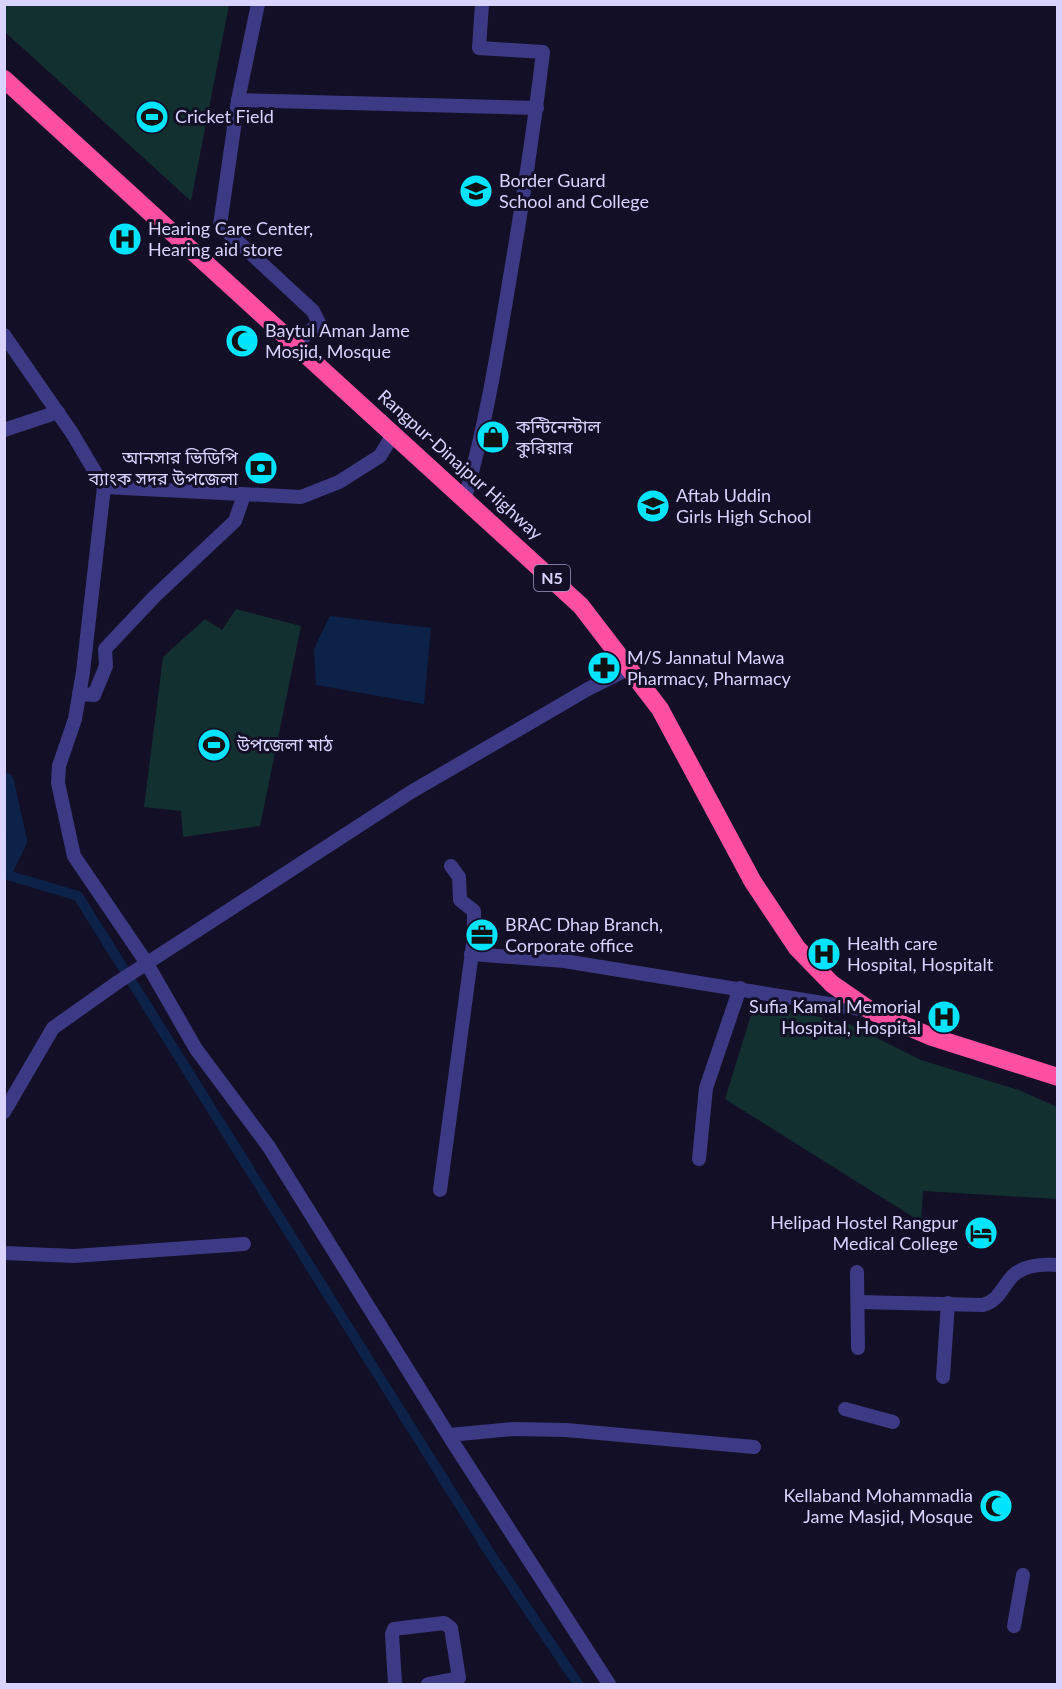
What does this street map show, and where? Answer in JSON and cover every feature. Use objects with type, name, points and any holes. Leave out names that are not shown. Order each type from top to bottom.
[{"type":"highway","name":"Rangpur-Dinajpur Highway","points":[[4,79],[581,606],[660,710],[753,882],[797,948],[832,984],[871,1011],[975,1053],[1058,1077]]},
{"type":"street","points":[[258,4],[238,100],[220,225],[313,311],[319,323],[296,344]]},
{"type":"street","points":[[465,498],[476,460],[497,352],[537,108],[543,52],[479,48],[482,4]]},
{"type":"street","points":[[238,100],[537,108]]},
{"type":"street","points":[[4,335],[58,412],[104,487],[75,719],[59,766],[58,783],[74,856],[196,1049],[269,1147],[449,1436],[609,1684]]},
{"type":"street","points":[[4,429],[58,412]]},
{"type":"street","points":[[104,487],[301,497],[339,482],[380,456],[394,433]]},
{"type":"street","points":[[79,694],[94,695],[106,666],[105,648],[154,596],[235,521],[244,495]]},
{"type":"street","points":[[4,1112],[54,1028],[99,995],[143,964],[411,792],[588,689],[630,668]]},
{"type":"street","points":[[440,1190],[471,954],[474,911],[460,900],[459,877],[451,866]]},
{"type":"street","points":[[471,954],[564,961],[741,988],[871,1011]]},
{"type":"street","points":[[699,1159],[706,1088],[741,988]]},
{"type":"street","points":[[4,1253],[74,1256],[244,1244]]},
{"type":"street","points":[[859,1302],[990,1303],[1021,1270],[1058,1264]]},
{"type":"street","points":[[857,1272],[858,1348]]},
{"type":"street","points":[[943,1377],[948,1303]]},
{"type":"street","points":[[844,1409],[893,1422]]},
{"type":"street","points":[[449,1436],[513,1429],[566,1430],[754,1447]]},
{"type":"street","points":[[1014,1626],[1023,1575]]},
{"type":"street","points":[[395,1684],[392,1634],[394,1629],[444,1623],[451,1628],[459,1678],[428,1684]]},
{"type":"green space","name":"Cricket Field","points":[[4,5],[229,5],[191,201],[5,32]]},
{"type":"green space","name":"উপজেলা মাঠ","points":[[236,609],[301,626],[260,826],[183,837],[181,811],[144,807],[163,657],[205,619],[222,630]]},
{"type":"green space","points":[[755,1002],[849,1024],[921,1060],[1019,1090],[1057,1107],[1057,1199],[923,1191],[921,1222],[725,1099]]},
{"type":"water","points":[[330,616],[431,628],[424,704],[316,685],[314,649]]},
{"type":"waterway","points":[[4,782],[17,841],[4,867]]},
{"type":"waterway","points":[[4,874],[78,896],[491,1555],[578,1684]]},
{"type":"place","name":"Cricket Field","points":[[152,117]]},
{"type":"place","name":"Border Guard School and College","points":[[476,191]]},
{"type":"place","name":"Hearing Care Center, Hearing aid store","points":[[125,239]]},
{"type":"place","name":"Baytul Aman Jame Mosjid, Mosque","points":[[242,341]]},
{"type":"place","name":"কন্টিনেন্টাল কুরিয়ার","points":[[493,437]]},
{"type":"place","name":"আনসার ভিডিপি ব্যাংক সদর উপজেলা","points":[[261,468]]},
{"type":"place","name":"Aftab Uddin Girls High School","points":[[653,506]]},
{"type":"place","name":"M/S Jannatul Mawa Pharmacy, Pharmacy","points":[[604,668]]},
{"type":"place","name":"উপজেলা মাঠ","points":[[214,745]]},
{"type":"place","name":"BRAC Dhap Branch, Corporate office","points":[[482,935]]},
{"type":"place","name":"Health care Hospital, Hospitalt","points":[[824,954]]},
{"type":"place","name":"Sufia Kamal Memorial Hospital, Hospital","points":[[944,1017]]},
{"type":"place","name":"Helipad Hostel Rangpur Medical College","points":[[981,1233]]},
{"type":"place","name":"Kellaband Mohammadia Jame Masjid, Mosque","points":[[996,1506]]}]
